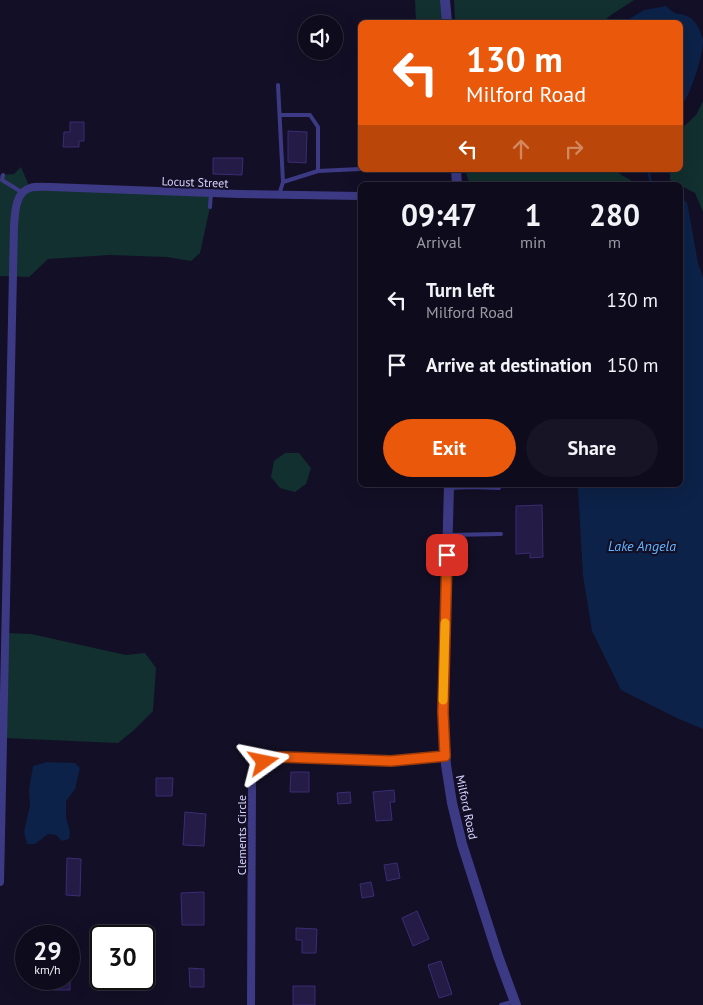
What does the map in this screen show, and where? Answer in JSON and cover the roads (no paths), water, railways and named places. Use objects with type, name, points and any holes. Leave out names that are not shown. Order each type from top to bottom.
[{"type":"street","points":[[445,0],[447,20]]},
{"type":"street","points":[[0,882],[14,226],[16,206],[26,190]]},
{"type":"street","name":"Locust Street","points":[[26,190],[358,196]]},
{"type":"street","name":"Milford Road","points":[[449,487],[443,712],[445,756],[452,803],[462,844],[515,1003]]},
{"type":"street","name":"Clements Circle","points":[[251,1005],[252,781],[259,766],[272,758],[282,757],[391,761],[445,756]]},
{"type":"lane","points":[[278,85],[283,182],[279,195]]},
{"type":"lane","points":[[280,115],[310,115],[318,127],[318,170]]},
{"type":"lane","points":[[283,182],[318,170],[358,169]]},
{"type":"lane","points":[[2,179],[26,190]]},
{"type":"lane","points":[[210,193],[210,207]]},
{"type":"lane","points":[[486,487],[500,488]]},
{"type":"lane","points":[[448,535],[501,534]]},
{"type":"lane","points":[[501,1005],[515,1003]]},
{"type":"water","points":[[666,6],[674,12],[691,18],[700,30],[703,41],[701,56],[683,104],[683,20],[627,20],[644,10]]},
{"type":"water","name":"Lake Angela","points":[[683,200],[687,202],[698,263],[703,277],[703,729],[621,690],[592,631],[583,576],[578,488],[683,487]]},
{"type":"water","points":[[47,762],[75,763],[80,768],[75,789],[66,801],[69,839],[62,841],[56,835],[48,834],[35,844],[27,844],[24,832],[30,805],[29,789],[33,766]]},
{"type":"waterway","points":[[649,173],[650,182]]}]
